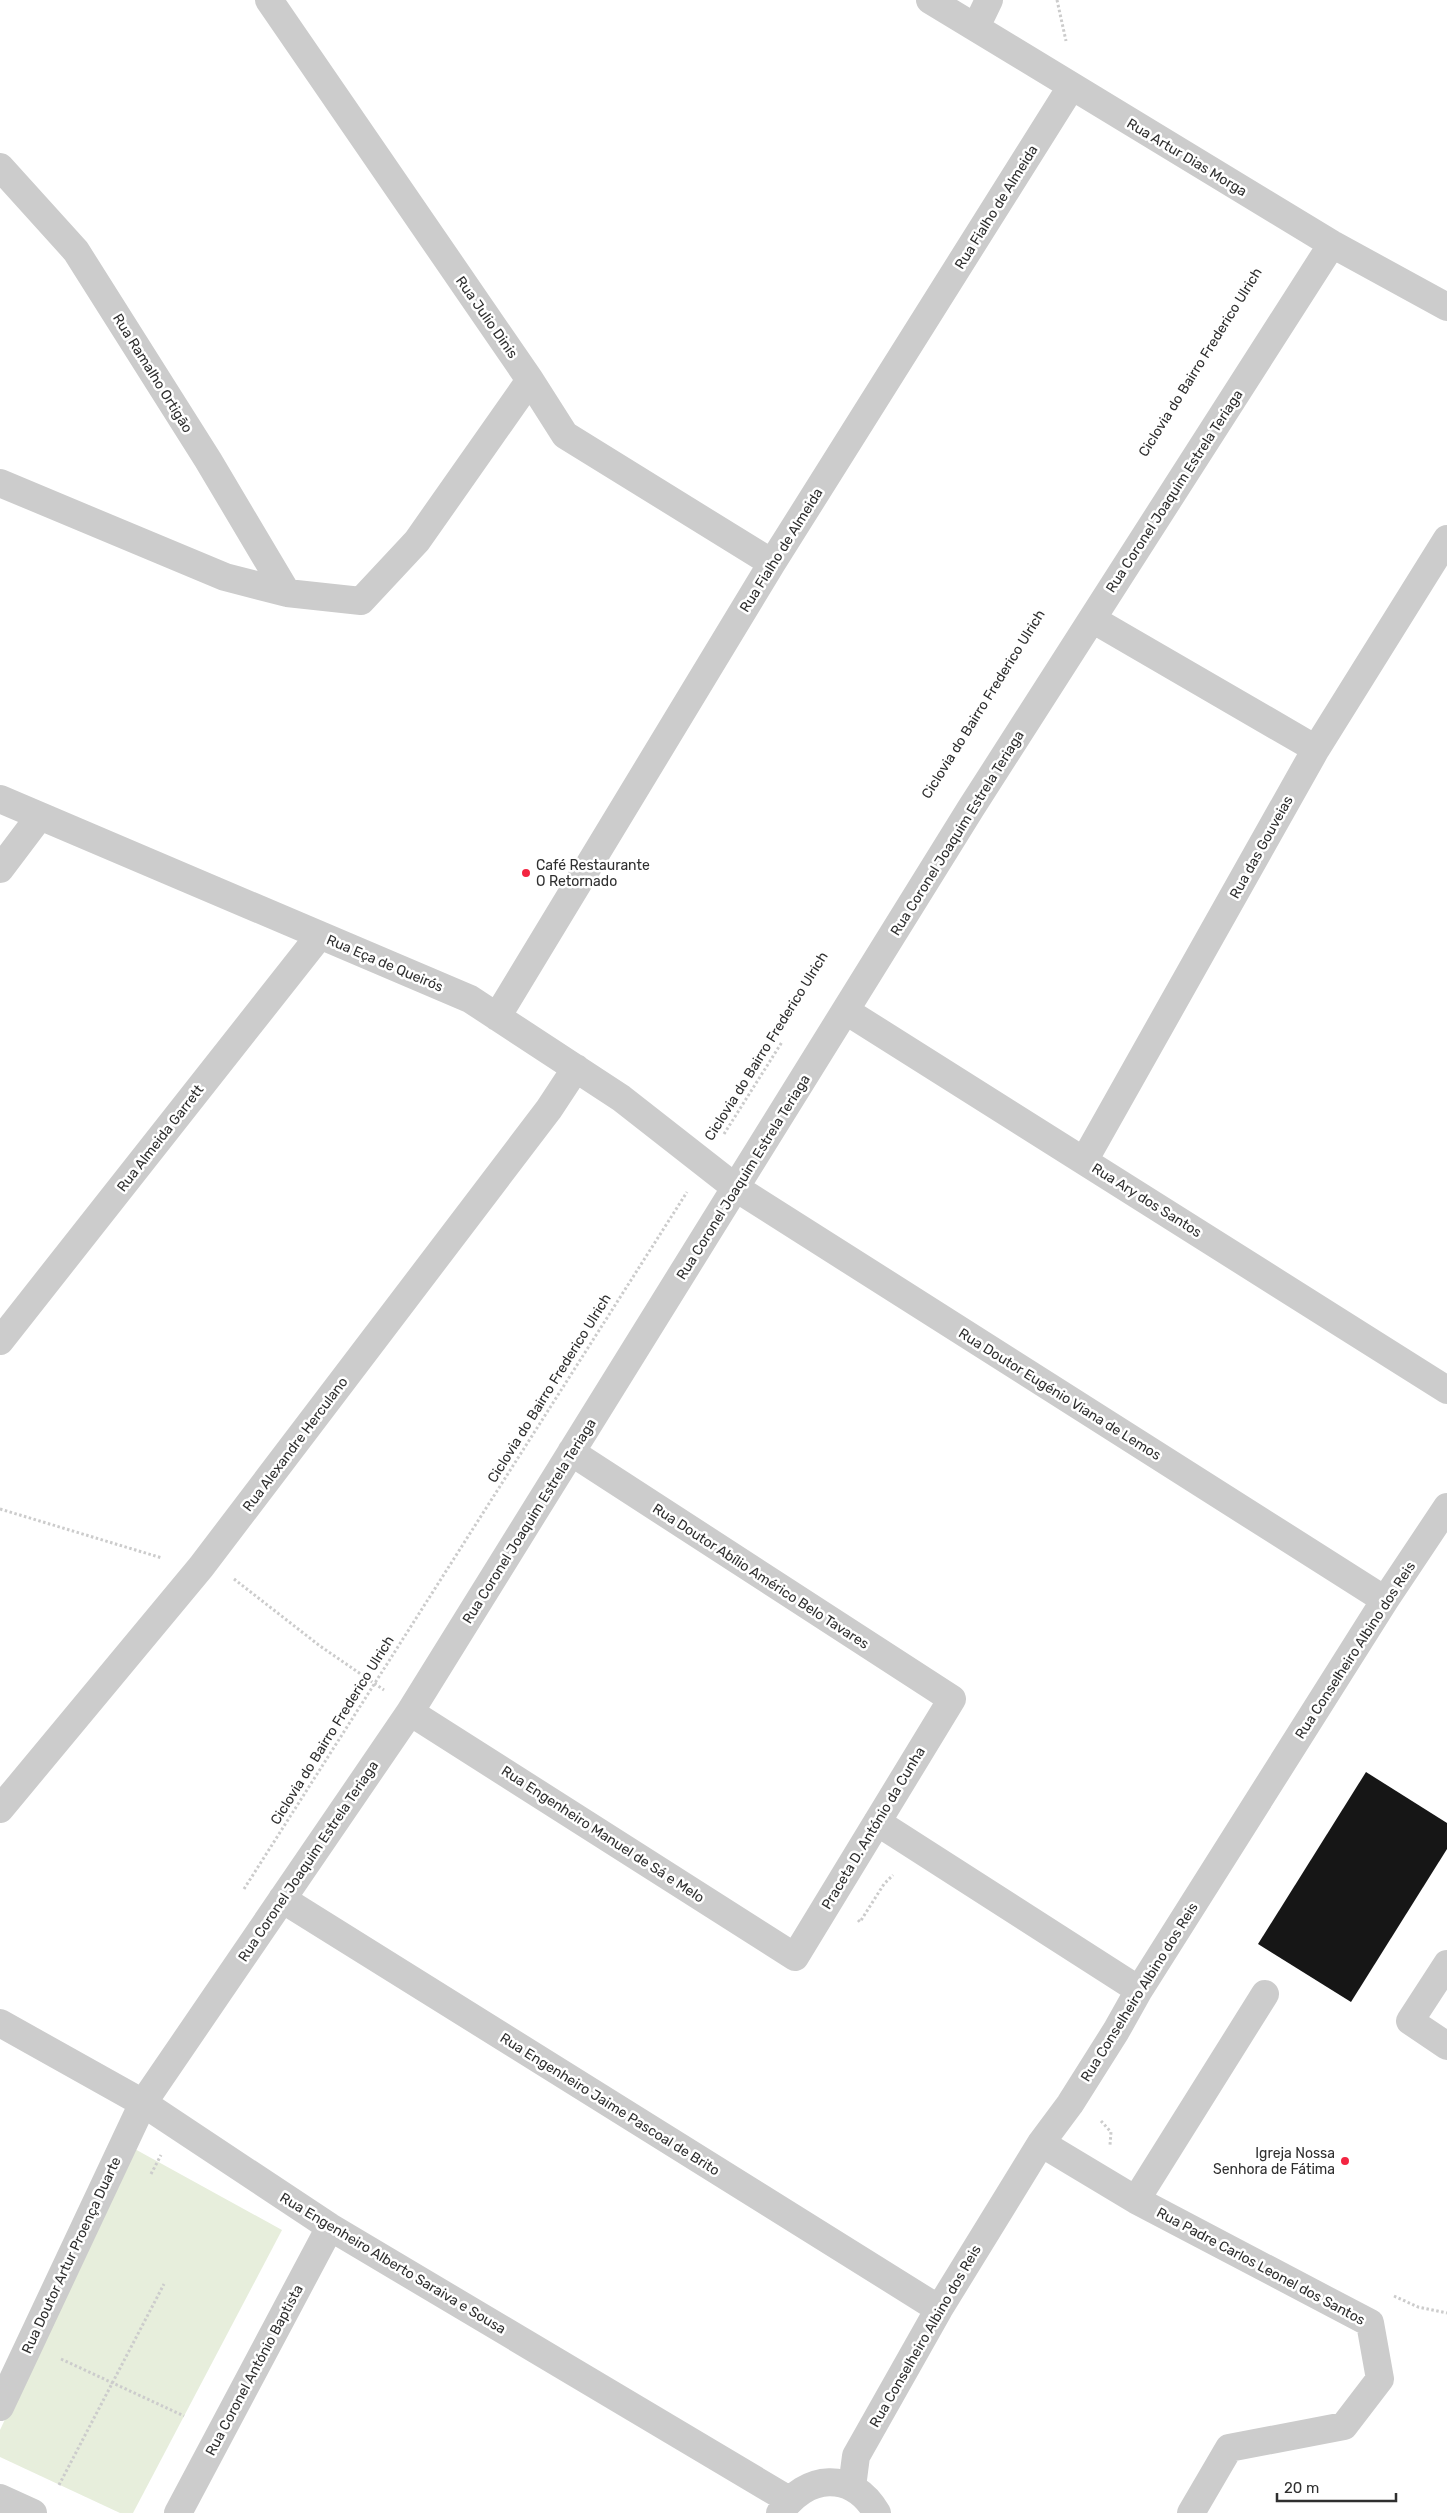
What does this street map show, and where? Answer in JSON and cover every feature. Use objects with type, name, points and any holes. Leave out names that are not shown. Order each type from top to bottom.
[{"type":"street","name":"Rua Julio Dinis","points":[[269,0],[530,380],[565,435],[772,563]]},
{"type":"street","name":"Rua Artur Dias Morga","points":[[930,0],[1332,244],[1447,307]]},
{"type":"street","points":[[976,27],[989,0]]},
{"type":"street","name":"Rua Fialho de Almeida","points":[[497,1017],[772,563],[1071,87]]},
{"type":"street","name":"Rua Ramalho Ortigão","points":[[0,167],[76,251],[208,460],[287,593]]},
{"type":"street","name":"Rua Coronel Joaquim Estrela Teriaga","points":[[143,2103],[410,1712],[1092,619],[1332,244]]},
{"type":"street","points":[[0,483],[225,576],[287,593],[361,602],[416,541],[530,380]]},
{"type":"street","name":"Rua das Gouveias","points":[[1084,1161],[1316,749],[1447,539]]},
{"type":"street","points":[[1092,619],[1316,749]]},
{"type":"street","name":"Rua Eça de Queirós","points":[[0,799],[470,999],[622,1098],[736,1188]]},
{"type":"street","points":[[0,869],[40,816]]},
{"type":"street","name":"Rua Almeida Garrett","points":[[0,1341],[320,935]]},
{"type":"street","name":"Rua Ary dos Santos","points":[[846,1011],[1447,1390]]},
{"type":"street","name":"Rua Alexandre Herculano","points":[[0,1809],[201,1567],[549,1109],[576,1068]]},
{"type":"street","name":"Rua Doutor Eugénio Viana de Lemos","points":[[736,1188],[1385,1600]]},
{"type":"street","name":"Rua Doutor Abílio Américo Belo Tavares","points":[[571,1452],[952,1699]]},
{"type":"street","name":"Rua Conselheiro Albino dos Reis","points":[[852,2487],[856,2456],[939,2309],[1041,2143],[1070,2104],[1116,2031],[1139,1990],[1385,1600],[1447,1508]]},
{"type":"street","name":"Praceta D. António da Cunha","points":[[795,1957],[952,1699]]},
{"type":"street","name":"Rua Engenheiro Manuel de Sá e Melo","points":[[410,1712],[795,1957]]},
{"type":"street","points":[[877,1822],[1139,1990]]},
{"type":"street","name":"Rua Engenheiro Jaime Pascoal de Brito","points":[[282,1899],[939,2309]]},
{"type":"street","points":[[1447,1964],[1410,2021],[1447,2046]]},
{"type":"street","points":[[1136,2200],[1265,1994]]},
{"type":"street","name":"Rua Engenheiro Alberto Saraiva e Sousa","points":[[0,2023],[143,2103],[330,2227],[784,2506]]},
{"type":"street","name":"Rua Doutor Artur Proença Duarte","points":[[0,2407],[143,2103]]},
{"type":"street","name":"Rua Padre Carlos Leonel dos Santos","points":[[1041,2143],[1136,2200],[1370,2323],[1380,2379],[1344,2426],[1228,2448],[1191,2513]]},
{"type":"street","name":"Rua Coronel António Baptista","points":[[178,2513],[330,2227]]},
{"type":"street","points":[[784,2506],[799,2490],[812,2484],[839,2483],[852,2487],[867,2498],[877,2513]]},
{"type":"street","points":[[0,2498],[33,2513]]},
{"type":"path","points":[[1057,0],[1066,43]]},
{"type":"path","name":"Ciclovia do Bairro Frederico Ulrich","points":[[242,1892],[784,1038]]},
{"type":"path","points":[[150,2174],[179,2126]]},
{"type":"path","points":[[59,2485],[164,2284]]},
{"type":"path","points":[[54,2356],[184,2416]]},
{"type":"green space","points":[[133,2148],[282,2230],[133,2513],[120,2513],[0,2457],[0,2430]]},
{"type":"building","points":[[1366,1772],[1447,1823],[1447,1849],[1351,2002],[1258,1944]]},
{"type":"place","name":"Café Restaurante O Retornado","points":[[526,873]]},
{"type":"place","name":"Igreja Nossa Senhora de Fátima","points":[[1345,2161]]}]
